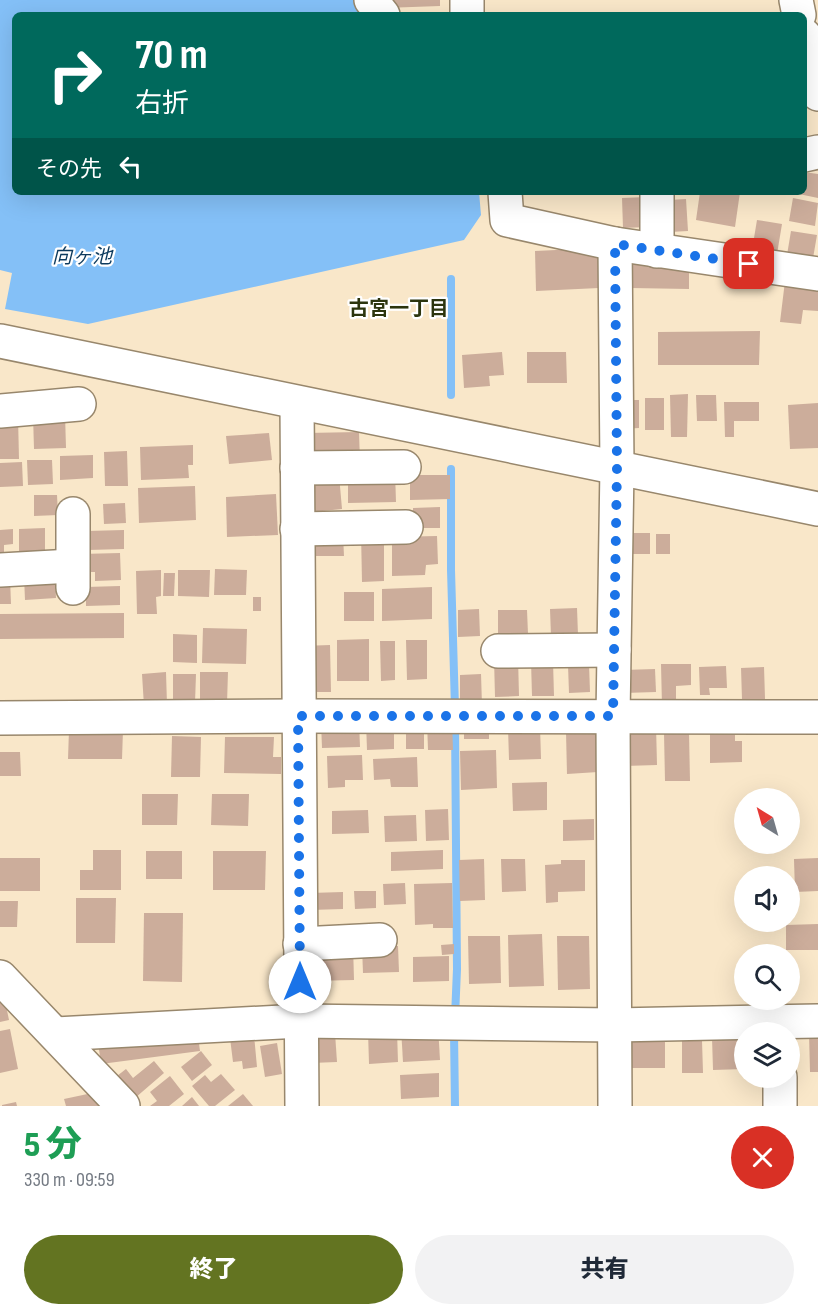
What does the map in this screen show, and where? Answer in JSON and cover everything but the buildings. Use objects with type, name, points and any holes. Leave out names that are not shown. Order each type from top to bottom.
[{"type":"street","points":[[371,0],[381,12]]},
{"type":"street","points":[[807,48],[818,94]]},
{"type":"street","points":[[505,195],[507,219],[615,244],[818,273]]},
{"type":"street","points":[[657,195],[657,251]]},
{"type":"street","points":[[615,244],[617,467],[613,716],[615,1106]]},
{"type":"street","points":[[0,341],[297,404],[818,509]]},
{"type":"street","points":[[0,411],[79,404]]},
{"type":"street","points":[[297,404],[302,1106]]},
{"type":"street","points":[[297,468],[404,467]]},
{"type":"street","points":[[0,570],[73,577],[73,514]]},
{"type":"street","points":[[297,529],[406,527]]},
{"type":"street","points":[[498,651],[614,650]]},
{"type":"street","points":[[0,718],[818,717]]},
{"type":"street","points":[[300,944],[380,940]]},
{"type":"street","points":[[0,977],[123,1106]]},
{"type":"street","points":[[56,1034],[300,1021],[734,1026]]},
{"type":"street","points":[[800,1024],[818,1021]]},
{"type":"street","points":[[780,1088],[780,1106]]},
{"type":"water","name":"向ヶ池","points":[[0,0],[356,0],[365,12],[12,12],[12,195],[479,195],[481,215],[464,240],[88,324],[5,309],[12,273],[0,270]]},
{"type":"waterway","points":[[451,279],[451,395]]},
{"type":"waterway","points":[[451,469],[455,708]]},
{"type":"waterway","points":[[455,723],[457,969],[455,1017]]},
{"type":"waterway","points":[[454,1032],[455,1106]]},
{"type":"district","name":"古宮一丁目","points":[[399,309]]},
{"type":"route","points":[[300,982],[298,716],[613,716],[617,467],[615,244],[749,264]]}]
